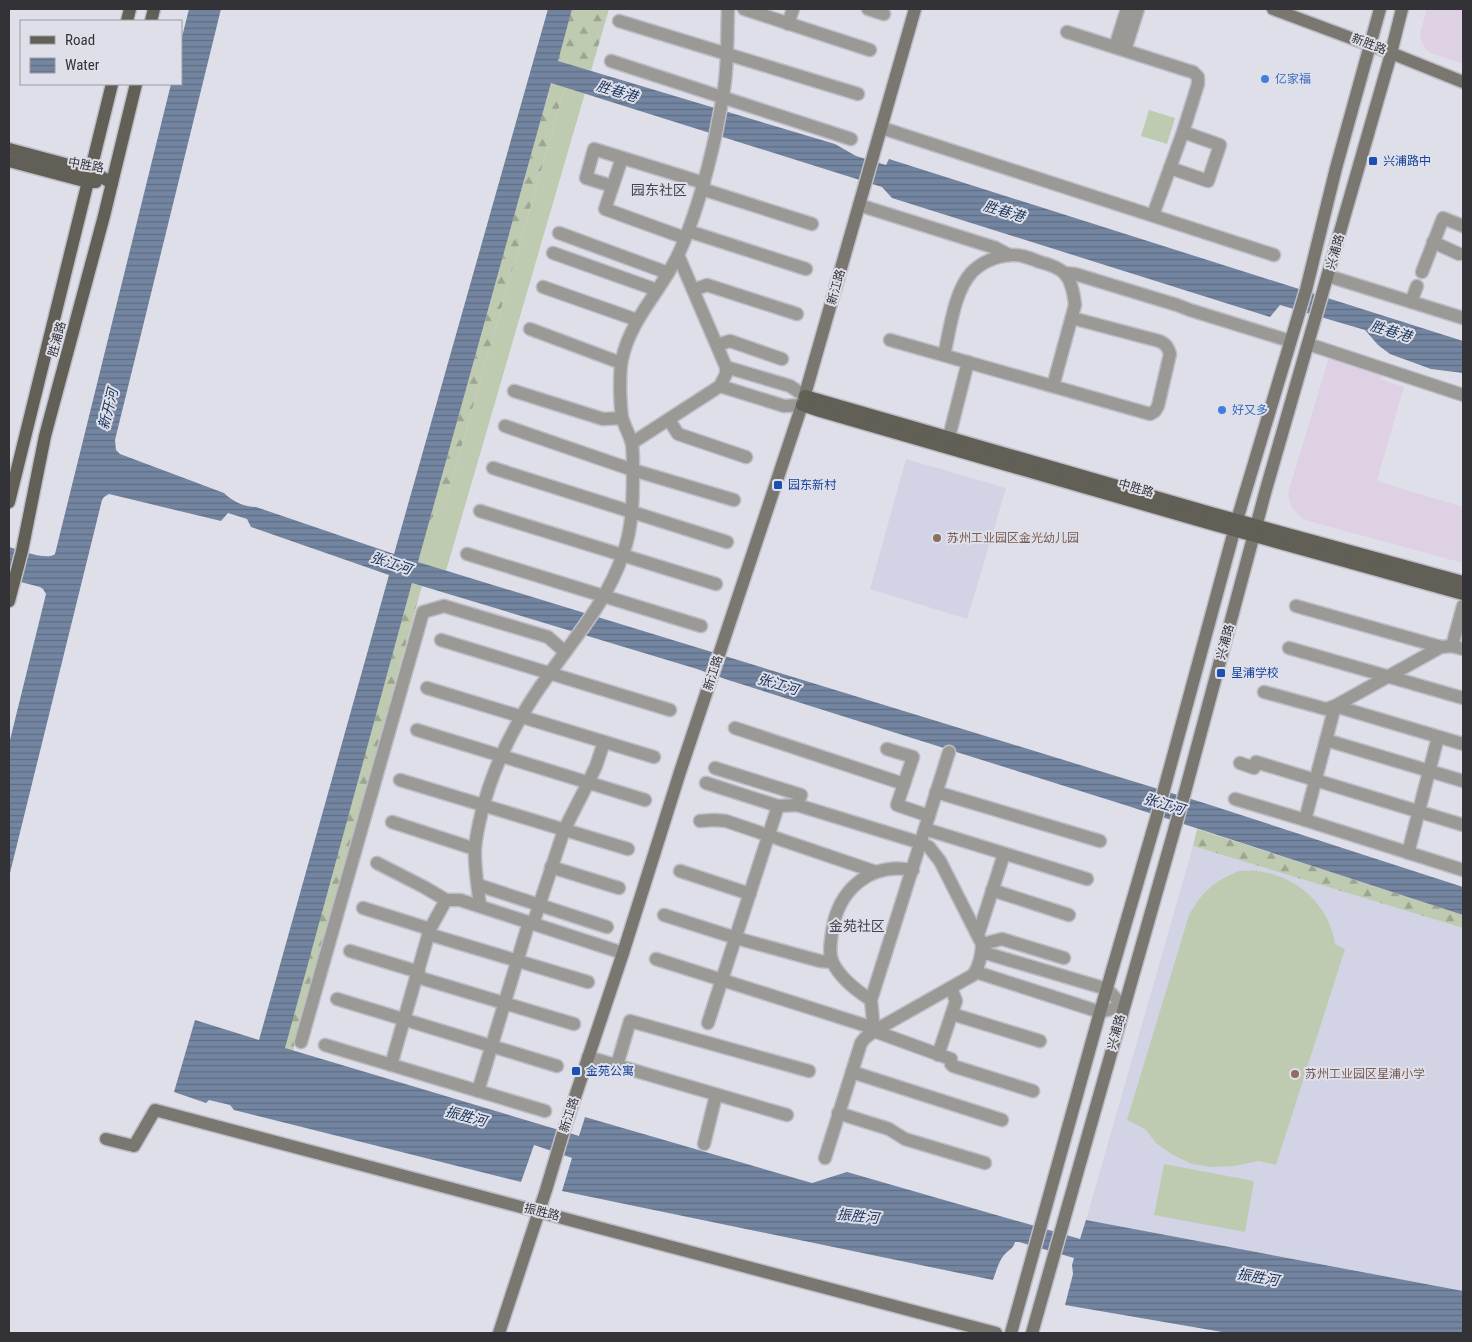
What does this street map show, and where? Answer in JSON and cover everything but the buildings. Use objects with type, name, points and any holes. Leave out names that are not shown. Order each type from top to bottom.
[{"type":"main road","name":"新江路","points":[[499,1333],[719,652],[804,400],[915,9]]},
{"type":"main road","name":"新胜路","points":[[1273,9],[1463,82]]},
{"type":"main road","name":"兴浦路","points":[[1011,1333],[1156,819],[1236,525],[1306,290],[1336,168],[1380,9]]},
{"type":"main road","name":"兴浦路","points":[[1032,1333],[1185,792],[1255,531],[1402,9]]},
{"type":"main road","name":"胜浦路","points":[[9,502],[112,85]]},
{"type":"main road","name":"胜浦路","points":[[9,601],[22,551],[45,436],[112,183],[136,85]]},
{"type":"main road","name":"中胜路","points":[[9,149],[112,183]]},
{"type":"main road","name":"中胜路","points":[[9,161],[89,176]]},
{"type":"main road","name":"中胜路","points":[[804,400],[949,437],[1463,594]]},
{"type":"main road","name":"中胜路","points":[[804,400],[829,414],[1236,525]]},
{"type":"main road","name":"中胜路","points":[[1255,531],[1463,582]]},
{"type":"main road","name":"振胜路","points":[[106,1139],[134,1146],[156,1110],[996,1333]]},
{"type":"street","points":[[480,906],[475,849],[478,827],[500,756],[520,717],[604,597],[617,570],[629,532],[632,512],[632,443],[622,418],[621,363],[627,342],[637,320],[678,255],[703,186],[722,103],[727,54],[728,9]]},
{"type":"street","points":[[744,9],[870,50]]},
{"type":"street","points":[[788,24],[793,9]]},
{"type":"street","points":[[868,9],[884,14]]},
{"type":"street","points":[[1120,49],[1127,9]]},
{"type":"street","points":[[1120,49],[1138,9]]},
{"type":"street","points":[[620,21],[858,94]]},
{"type":"street","points":[[1067,32],[1193,72],[1198,77],[1198,84],[1183,132],[1153,215]]},
{"type":"street","points":[[611,60],[722,103],[851,139]]},
{"type":"street","points":[[882,128],[1274,255]]},
{"type":"street","points":[[1170,168],[1208,181],[1220,144],[1183,132]]},
{"type":"street","points":[[612,186],[586,178],[594,149],[812,224]]},
{"type":"street","points":[[622,158],[605,208],[806,269]]},
{"type":"street","points":[[859,205],[996,248],[1009,255]]},
{"type":"street","points":[[1422,272],[1443,218],[1463,226]]},
{"type":"street","points":[[559,233],[668,273]]},
{"type":"street","points":[[1434,242],[1459,254]]},
{"type":"street","points":[[553,253],[657,290]]},
{"type":"street","points":[[632,443],[720,386],[726,374],[726,367],[678,255]]},
{"type":"street","points":[[944,355],[959,294],[973,271],[985,263],[1009,255],[1021,256],[1050,265],[1064,274],[1071,284],[1074,295],[1075,305],[1053,386]]},
{"type":"street","points":[[1064,274],[1075,274],[1290,341]]},
{"type":"street","points":[[1328,276],[1463,318]]},
{"type":"street","points":[[693,290],[707,285],[797,314]]},
{"type":"street","points":[[1411,302],[1418,286]]},
{"type":"street","points":[[543,287],[637,320]]},
{"type":"street","points":[[890,340],[1150,414],[1155,411],[1158,406],[1170,354],[1165,343],[1160,340],[1072,318]]},
{"type":"street","points":[[530,329],[621,363]]},
{"type":"street","points":[[717,346],[730,341],[782,359]]},
{"type":"street","points":[[1308,344],[1463,396]]},
{"type":"street","points":[[949,437],[968,362]]},
{"type":"street","points":[[720,386],[784,406],[804,400],[790,386],[726,367]]},
{"type":"street","points":[[514,390],[603,419],[622,418]]},
{"type":"street","points":[[669,420],[678,434],[746,457]]},
{"type":"street","points":[[505,426],[633,470],[734,500]]},
{"type":"street","points":[[493,468],[727,542]]},
{"type":"street","points":[[480,511],[716,584]]},
{"type":"street","points":[[467,554],[701,626]]},
{"type":"street","points":[[300,1042],[423,612],[444,606],[548,637],[565,652]]},
{"type":"street","points":[[1296,606],[1452,647]]},
{"type":"street","points":[[1452,647],[1463,606]]},
{"type":"street","points":[[442,640],[670,710]]},
{"type":"street","points":[[1264,692],[1326,709],[1335,706],[1388,676],[1452,647]]},
{"type":"street","points":[[1288,648],[1463,698]]},
{"type":"street","points":[[427,688],[654,757]]},
{"type":"street","points":[[1335,706],[1463,744]]},
{"type":"street","points":[[1305,820],[1335,706]]},
{"type":"street","points":[[735,728],[904,784]]},
{"type":"street","points":[[417,730],[645,800]]},
{"type":"street","points":[[1408,853],[1438,737]]},
{"type":"street","points":[[1326,740],[1463,781]]},
{"type":"street","points":[[478,1091],[517,961],[539,906],[564,830],[596,766],[604,742]]},
{"type":"street","points":[[887,749],[913,757],[897,806],[929,816]]},
{"type":"street","points":[[874,1031],[871,1000],[949,752]]},
{"type":"street","points":[[1240,763],[1254,768],[1256,762],[1463,825]]},
{"type":"street","points":[[715,768],[800,795],[797,805]]},
{"type":"street","points":[[400,780],[628,849]]},
{"type":"street","points":[[706,783],[778,806],[797,805],[929,847],[940,861],[981,944],[1107,989],[1123,1006],[1100,1012],[976,972]]},
{"type":"street","points":[[936,792],[1100,841]]},
{"type":"street","points":[[1235,799],[1463,870]]},
{"type":"street","points":[[708,1023],[778,806]]},
{"type":"street","points":[[700,821],[714,820],[726,822],[876,872]]},
{"type":"street","points":[[392,822],[475,849]]},
{"type":"street","points":[[925,829],[1088,879]]},
{"type":"street","points":[[825,1158],[861,1043],[865,1038],[976,972],[992,890],[1004,854]]},
{"type":"street","points":[[377,863],[416,882],[446,900],[460,900],[623,953]]},
{"type":"street","points":[[551,867],[619,888]]},
{"type":"street","points":[[871,1000],[849,983],[832,962],[830,951],[834,922],[839,907],[849,891],[861,880],[886,869],[900,868],[913,870]]},
{"type":"street","points":[[680,871],[750,894]]},
{"type":"street","points":[[478,885],[607,928]]},
{"type":"street","points":[[992,890],[1069,915]]},
{"type":"street","points":[[391,1065],[429,931],[446,900]]},
{"type":"street","points":[[363,908],[517,961],[588,982]]},
{"type":"street","points":[[664,915],[736,938],[820,961],[832,962]]},
{"type":"street","points":[[981,944],[1002,940],[1064,958]]},
{"type":"street","points":[[350,951],[418,975],[574,1024]]},
{"type":"street","points":[[656,959],[864,1025],[874,1031],[951,1059],[953,1066],[1033,1091]]},
{"type":"street","points":[[938,1055],[956,1001],[950,988]]},
{"type":"street","points":[[337,999],[557,1066]]},
{"type":"street","points":[[952,1014],[1040,1042]]},
{"type":"street","points":[[617,1065],[630,1021],[809,1071]]},
{"type":"street","points":[[325,1046],[544,1111]]},
{"type":"street","points":[[588,1057],[787,1115]]},
{"type":"street","points":[[852,1072],[1002,1120]]},
{"type":"street","points":[[704,1144],[716,1095]]},
{"type":"street","points":[[838,1113],[890,1129],[905,1139],[984,1163]]},
{"type":"shaded area","points":[[1427,9],[1463,9],[1463,64],[1431,53],[1425,48],[1421,41],[1420,33]]},
{"type":"shaded area","points":[[1332,347],[1386,364],[1381,379],[1404,387],[1377,481],[1463,507],[1463,563],[1312,522],[1303,519],[1292,508],[1288,493]]},
{"type":"shaded area","name":"苏州工业园区金光幼儿园","points":[[906,459],[1006,488],[967,619],[870,589]]},
{"type":"shaded area","name":"苏州工业园区星浦小学","points":[[1193,846],[1463,928],[1463,1291],[1086,1220]]},
{"type":"green space","points":[[572,9],[609,9],[591,71],[557,61]]},
{"type":"green space","points":[[551,83],[565,87],[446,500],[429,522]]},
{"type":"green space","points":[[565,87],[585,93],[446,571],[418,562],[429,522],[446,500]]},
{"type":"green space","points":[[1149,110],[1175,118],[1167,144],[1141,136]]},
{"type":"green space","points":[[412,583],[422,586],[293,1051],[284,1048]]},
{"type":"green space","points":[[1197,829],[1463,915],[1463,928],[1193,846]]},
{"type":"green space","points":[[1239,871],[1256,871],[1272,874],[1298,886],[1319,906],[1332,930],[1335,944],[1345,949],[1276,1165],[1259,1161],[1234,1166],[1212,1167],[1192,1164],[1173,1155],[1156,1143],[1145,1129],[1127,1120],[1189,915],[1210,888],[1222,879]]},
{"type":"green space","points":[[1164,1164],[1254,1181],[1245,1232],[1154,1215]]},
{"type":"water","points":[[189,9],[221,9],[115,440],[116,450],[120,454],[224,493],[243,505],[256,507],[394,554],[548,9],[572,9],[558,61],[835,144],[856,156],[886,165],[889,159],[1463,341],[1463,373],[1431,369],[1390,354],[1378,345],[1365,330],[1280,305],[1270,317],[892,198],[882,187],[551,83],[418,562],[1204,803],[1463,887],[1463,915],[697,669],[412,583],[285,1048],[579,1136],[585,1117],[812,1183],[847,1172],[1080,1239],[1086,1220],[1463,1291],[1463,1333],[1228,1333],[1065,1305],[1073,1274],[1072,1265],[1074,1258],[1019,1242],[1015,1242],[1003,1257],[993,1280],[562,1191],[572,1158],[534,1145],[521,1182],[234,1110],[230,1105],[209,1100],[206,1103],[174,1092],[195,1020],[259,1040],[389,575],[251,527],[247,519],[228,513],[221,521],[109,494],[104,497],[9,877],[9,744],[46,594],[40,587],[9,579],[9,547],[40,556],[55,554],[171,85],[182,85],[182,37]]},
{"type":"place","name":"亿家福","points":[[1265,79]]},
{"type":"place","name":"兴浦路中","points":[[1373,161]]},
{"type":"place","name":"好又多","points":[[1222,410]]},
{"type":"place","name":"园东新村","points":[[778,485]]},
{"type":"place","name":"苏州工业园区金光幼儿园","points":[[937,538]]},
{"type":"place","name":"星浦学校","points":[[1221,673]]},
{"type":"place","name":"金苑公寓","points":[[576,1071]]},
{"type":"place","name":"苏州工业园区星浦小学","points":[[1295,1074]]},
{"type":"district","name":"园东社区","points":[[659,190]]},
{"type":"district","name":"金苑社区","points":[[857,926]]},
{"type":"water label","name":"胜巷港","points":[[617,91]]},
{"type":"water label","name":"胜巷港","points":[[1004,211]]},
{"type":"water label","name":"胜巷港","points":[[1391,331]]},
{"type":"water label","name":"新开河","points":[[108,409]]},
{"type":"water label","name":"张江河","points":[[391,563]]},
{"type":"water label","name":"张江河","points":[[778,684]]},
{"type":"water label","name":"张江河","points":[[1164,804]]},
{"type":"water label","name":"振胜河","points":[[466,1116]]},
{"type":"water label","name":"振胜河","points":[[858,1216]]},
{"type":"water label","name":"振胜河","points":[[1258,1277]]}]
